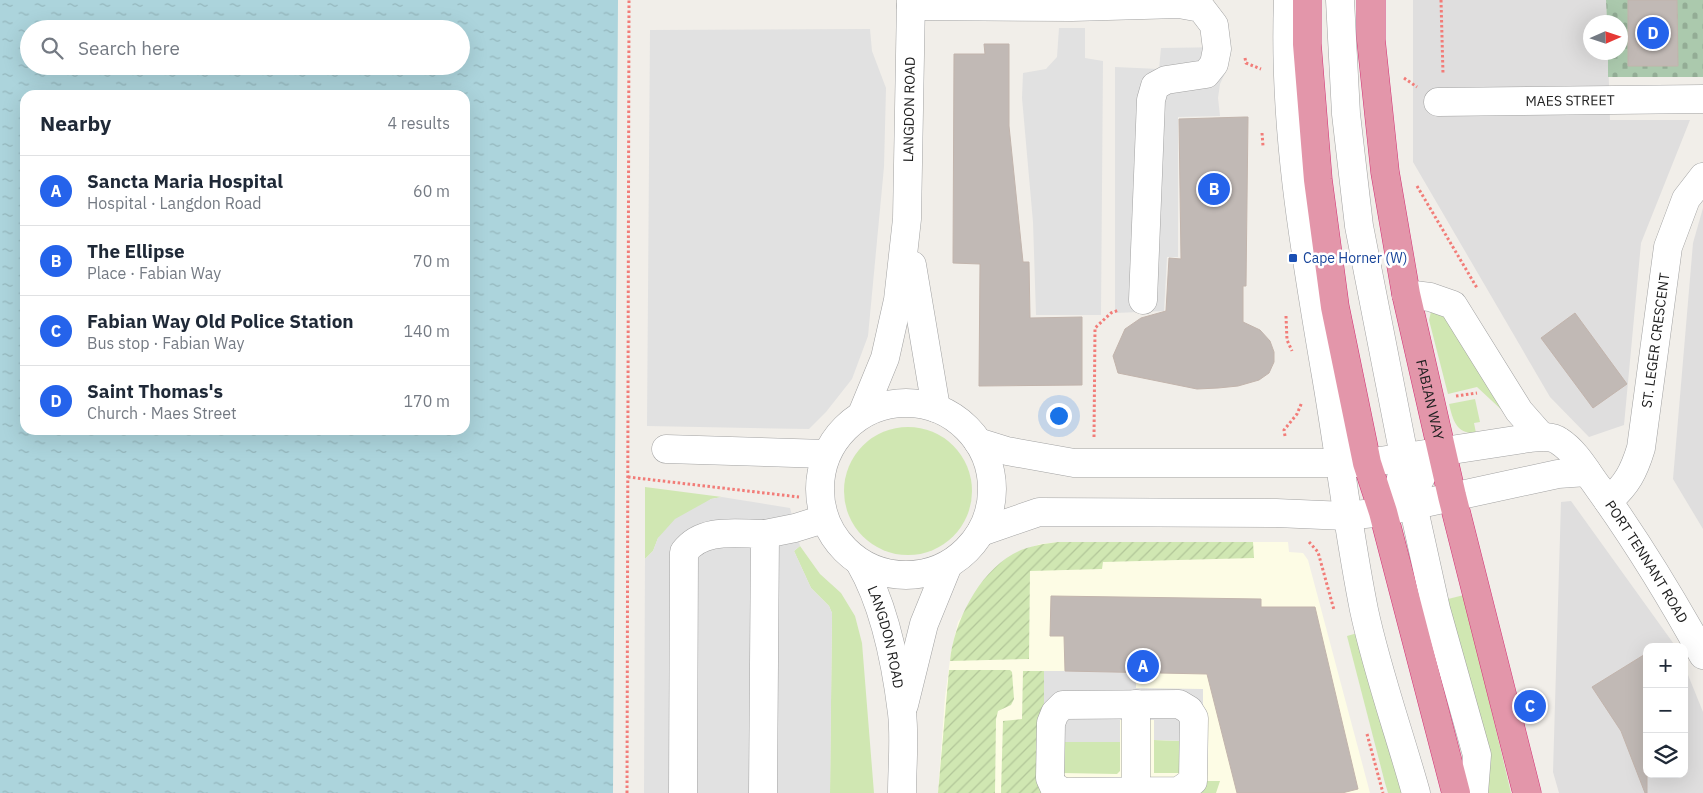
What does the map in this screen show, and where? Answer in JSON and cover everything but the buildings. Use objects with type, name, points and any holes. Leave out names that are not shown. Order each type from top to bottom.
[{"type":"highway","points":[[1307,0],[1307,44],[1318,180],[1335,307],[1367,462],[1383,512],[1456,793]]},
{"type":"highway","name":"FABIAN WAY","points":[[1371,0],[1371,40],[1386,172],[1406,294],[1452,496],[1527,793]]},
{"type":"street","points":[[1288,0],[1286,53],[1297,198],[1340,463],[1346,516],[1365,612],[1416,793]]},
{"type":"street","points":[[1340,0],[1346,114],[1359,226],[1404,456],[1402,477],[1396,497],[1383,512]]},
{"type":"street","points":[[911,3],[1072,7],[1179,4],[1201,8],[1209,16],[1214,25],[1217,49],[1214,64],[1206,74],[1166,80],[1155,86],[1151,100],[1142,300]]},
{"type":"street","name":"LANGDON ROAD","points":[[862,414],[885,358],[898,300],[907,219],[911,3]]},
{"type":"street","name":"MAES STREET","points":[[1441,102],[1703,99]]},
{"type":"street","name":"ST. LEGER CRESCENT","points":[[1608,501],[1622,489],[1634,472],[1641,448],[1668,247],[1686,199],[1703,177]]},
{"type":"street","name":"LANGDON ROAD","points":[[907,219],[917,303],[936,408]]},
{"type":"street","name":"PORT TENNANT ROAD","points":[[1406,294],[1430,297],[1453,305],[1519,411],[1541,436],[1557,440],[1576,456],[1608,501],[1680,612],[1703,655]]},
{"type":"street","points":[[917,403],[936,408],[953,416],[967,427],[978,442],[988,463],[992,486],[990,510],[981,532],[961,556],[948,565],[927,573],[904,576],[881,573],[860,563],[846,552],[834,538],[822,509],[820,476],[826,454],[841,431],[862,414],[879,406],[917,403]]},
{"type":"street","points":[[978,442],[1027,456],[1074,464],[1340,463],[1367,462],[1541,436]]},
{"type":"street","points":[[666,449],[826,454]]},
{"type":"street","points":[[1442,450],[1426,466],[1416,487],[1413,505],[1436,609],[1476,755],[1474,793]]},
{"type":"street","points":[[981,532],[1039,512],[1276,513],[1346,516],[1383,512],[1558,474],[1587,472]]},
{"type":"street","points":[[683,793],[684,552],[691,544],[707,534],[765,534],[822,509]]},
{"type":"street","points":[[763,793],[765,534]]},
{"type":"street","name":"LANGDON ROAD","points":[[860,563],[874,588],[886,626],[902,714],[902,793]]},
{"type":"street","name":"LANGDON ROAD","points":[[902,714],[924,624],[948,565]]},
{"type":"street","points":[[1136,704],[1136,792]]},
{"type":"street","points":[[1179,704],[1190,710],[1194,718],[1193,781],[1179,791],[1136,792],[1064,792],[1054,787],[1050,778],[1051,723],[1055,713],[1063,705],[1179,704]]},
{"type":"path","points":[[627,793],[629,0]]},
{"type":"path","points":[[1441,0],[1441,102]]},
{"type":"path","points":[[1412,178],[1482,296]]},
{"type":"path","points":[[1094,464],[1095,328],[1111,313],[1142,300]]},
{"type":"path","points":[[1447,397],[1477,393],[1484,400]]},
{"type":"path","points":[[628,477],[822,509]]},
{"type":"shaded area","points":[[1413,0],[1606,0],[1607,15],[1583,15],[1583,60],[1608,60],[1610,120],[1690,120],[1641,243],[1624,425],[1589,437],[1550,397],[1413,162]]},
{"type":"shaded area","points":[[1059,28],[1085,28],[1085,58],[1103,61],[1101,315],[1036,315],[1033,222],[1022,98],[1023,73],[1046,69],[1057,57]]},
{"type":"shaded area","points":[[870,29],[872,51],[886,88],[884,167],[868,336],[852,379],[826,412],[809,429],[647,426],[650,30]]},
{"type":"shaded area","points":[[1227,47],[1226,71],[1220,84],[1218,98],[1220,116],[1178,117],[1178,257],[1167,257],[1164,311],[1115,313],[1115,67],[1159,69],[1161,48]]},
{"type":"shaded area","points":[[1703,208],[1703,529],[1673,479],[1693,243]]},
{"type":"shaded area","points":[[722,497],[790,508],[800,546],[794,551],[811,588],[829,606],[832,613],[830,793],[644,793],[645,559],[653,551],[658,538],[675,519],[711,499]]},
{"type":"shaded area","points":[[1571,501],[1673,643],[1643,643],[1643,778],[1688,778],[1688,675],[1703,712],[1703,793],[1559,793],[1553,772],[1561,502]]},
{"type":"shaded area","points":[[1058,542],[1288,542],[1289,552],[1303,553],[1308,560],[1370,793],[938,793],[945,697],[951,652],[958,622],[989,575],[1012,555],[1040,544]]},
{"type":"shaded area","points":[[1044,671],[1136,671],[1136,688],[1203,689],[1203,771],[1182,741],[1154,740],[1154,720],[1120,720],[1120,742],[1062,742],[1044,773]]},
{"type":"green space","points":[[1606,0],[1703,0],[1703,77],[1608,77],[1608,60],[1628,60],[1628,15],[1607,15]]},
{"type":"green space","points":[[1442,310],[1505,413],[1477,387],[1448,394],[1429,320],[1431,312]]},
{"type":"green space","points":[[1475,399],[1480,422],[1474,423],[1476,433],[1469,433],[1456,425],[1449,404]]},
{"type":"green space","points":[[908,427],[921,428],[933,432],[953,446],[967,466],[971,478],[971,504],[967,516],[953,536],[933,550],[921,554],[908,555],[895,554],[883,550],[863,536],[849,516],[845,504],[844,491],[845,478],[849,466],[863,446],[883,432],[895,428]]},
{"type":"green space","points":[[645,487],[722,497],[711,499],[658,538],[653,551],[645,559]]},
{"type":"green space","points":[[1058,542],[1253,542],[1254,558],[1103,562],[1102,569],[1030,571],[1029,659],[950,661],[952,646],[962,615],[979,586],[989,574],[1000,563],[1018,551]]},
{"type":"green space","points":[[800,546],[820,574],[841,593],[855,616],[862,643],[874,793],[830,793],[832,613],[829,606],[811,588],[794,551]]},
{"type":"green space","points":[[1464,595],[1511,793],[1486,793],[1444,600]]},
{"type":"green space","points":[[1361,632],[1409,793],[1388,793],[1385,783],[1347,636]]},
{"type":"green space","points":[[949,670],[1010,670],[1012,672],[1014,699],[1011,705],[998,711],[996,719],[995,793],[938,793]]},
{"type":"green space","points":[[1023,671],[1044,671],[1044,787],[1047,793],[1001,793],[1003,721],[1022,719]]},
{"type":"green space","points":[[1154,740],[1182,741],[1181,773],[1154,773]]},
{"type":"green space","points":[[1062,741],[1120,742],[1120,771],[1117,774],[1062,773]]},
{"type":"green space","points":[[1201,781],[1220,781],[1216,793],[1193,793]]},
{"type":"water","points":[[0,0],[618,0],[613,793],[0,793]]},
{"type":"place","name":"Saint Thomas's","points":[[1653,33]]},
{"type":"place","name":"The Ellipse","points":[[1214,189]]},
{"type":"place","name":"Cape Horner (W)","points":[[1293,258]]},
{"type":"place","name":"Sancta Maria Hospital","points":[[1143,666]]},
{"type":"place","name":"Fabian Way Old Police Station","points":[[1530,706]]}]
